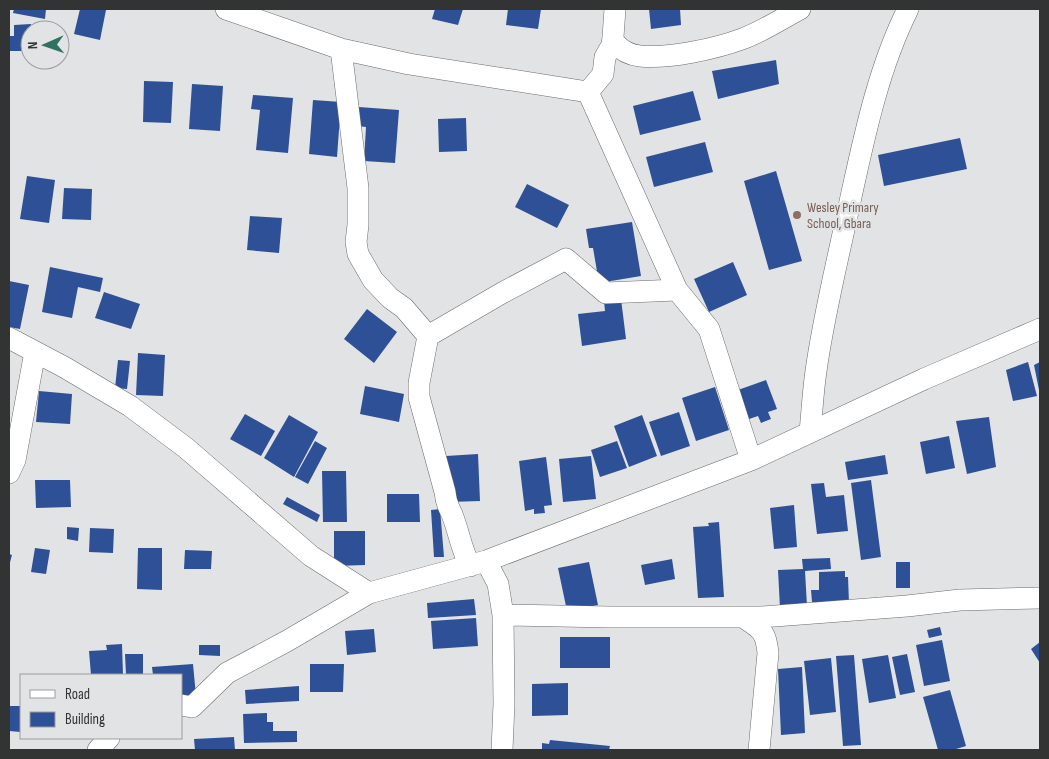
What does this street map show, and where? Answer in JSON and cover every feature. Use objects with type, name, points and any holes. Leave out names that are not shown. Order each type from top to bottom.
[{"type":"street","points":[[226,9],[341,49],[409,64],[588,92]]},
{"type":"street","points":[[603,74],[605,57],[612,45],[615,9]]},
{"type":"street","points":[[612,45],[616,44],[628,53],[638,56],[663,56],[724,45],[744,39],[800,9]]},
{"type":"street","points":[[810,432],[822,334],[866,132],[881,76],[897,30],[908,9]]},
{"type":"street","points":[[341,49],[358,188],[356,242],[358,254],[373,280],[390,298],[404,308],[428,336]]},
{"type":"street","points":[[588,92],[603,74],[638,56]]},
{"type":"street","points":[[588,92],[677,290],[709,329],[751,460]]},
{"type":"street","points":[[502,750],[504,704],[503,615],[498,584],[478,564],[466,558],[453,515],[446,505],[446,492],[419,397],[419,383],[428,336],[566,259],[606,293],[677,290]]},
{"type":"street","points":[[182,705],[192,706],[227,674],[288,641],[369,593],[478,564],[751,460],[924,379],[1040,329]]},
{"type":"street","points":[[9,338],[130,406],[186,448],[311,556],[369,593]]},
{"type":"street","points":[[9,473],[15,460],[35,352]]},
{"type":"street","points":[[503,615],[744,617],[907,606],[960,600],[1040,598]]},
{"type":"street","points":[[744,617],[763,631],[767,638],[768,653],[759,750]]},
{"type":"street","points":[[98,750],[108,739]]},
{"type":"building","points":[[14,9],[46,9],[45,19],[13,13]]},
{"type":"building","points":[[80,9],[106,10],[100,40],[74,34]]},
{"type":"building","points":[[435,9],[463,9],[458,25],[432,19]]},
{"type":"building","points":[[508,9],[541,9],[538,29],[506,25]]},
{"type":"building","points":[[649,9],[680,9],[681,25],[651,29]]},
{"type":"building","points":[[14,25],[20,25],[20,51],[9,51],[9,36],[14,36]]},
{"type":"building","points":[[776,60],[779,84],[718,99],[712,71]]},
{"type":"building","points":[[144,81],[173,82],[171,123],[143,122]]},
{"type":"building","points":[[192,84],[223,86],[220,131],[189,129]]},
{"type":"building","points":[[693,91],[701,120],[640,135],[633,106]]},
{"type":"building","points":[[253,95],[293,98],[288,153],[256,150],[260,110],[251,109]]},
{"type":"building","points":[[313,100],[341,102],[337,157],[309,154]]},
{"type":"building","points":[[359,107],[399,110],[395,163],[364,161],[366,127],[358,126]]},
{"type":"building","points":[[466,118],[467,151],[439,152],[438,119]]},
{"type":"building","points":[[960,138],[967,169],[884,186],[878,155]]},
{"type":"building","points":[[705,142],[713,172],[654,187],[646,157]]},
{"type":"building","points":[[776,171],[802,261],[769,270],[744,181]]},
{"type":"building","points":[[27,176],[55,180],[49,223],[20,219]]},
{"type":"building","points":[[527,184],[569,205],[557,228],[515,207]]},
{"type":"building","points":[[64,188],[92,189],[91,220],[62,219]]},
{"type":"building","points":[[250,216],[282,218],[279,253],[247,250]]},
{"type":"building","points":[[632,222],[641,276],[599,283],[593,248],[589,248],[586,229]]},
{"type":"building","points":[[733,262],[747,295],[709,312],[694,279]]},
{"type":"building","points":[[50,267],[103,278],[100,292],[78,287],[72,318],[42,312]]},
{"type":"building","points":[[9,281],[29,285],[20,329],[9,327]]},
{"type":"building","points":[[104,292],[140,304],[131,329],[95,318]]},
{"type":"building","points":[[621,299],[626,339],[582,346],[578,314],[605,311],[604,301]]},
{"type":"building","points":[[367,309],[397,332],[374,363],[344,339]]},
{"type":"building","points":[[138,353],[165,355],[163,396],[136,395]]},
{"type":"building","points":[[118,360],[130,361],[127,389],[115,388]]},
{"type":"building","points":[[1028,362],[1037,396],[1013,401],[1006,370]]},
{"type":"building","points":[[1040,362],[1040,390],[1039,390],[1034,365]]},
{"type":"building","points":[[766,380],[777,409],[768,412],[771,419],[761,423],[758,416],[749,419],[738,390]]},
{"type":"building","points":[[365,386],[404,394],[399,422],[360,414]]},
{"type":"building","points":[[715,387],[729,430],[696,441],[682,398]]},
{"type":"building","points":[[39,391],[72,394],[70,424],[36,422]]},
{"type":"building","points":[[679,412],[690,446],[661,456],[649,422]]},
{"type":"building","points":[[245,414],[275,431],[261,456],[230,439]]},
{"type":"building","points":[[289,415],[318,432],[294,477],[264,458]]},
{"type":"building","points":[[642,415],[657,456],[629,467],[614,426]]},
{"type":"building","points":[[989,417],[996,467],[967,474],[956,421]]},
{"type":"building","points":[[949,436],[955,468],[926,474],[920,442]]},
{"type":"building","points":[[315,441],[327,448],[308,484],[295,477]]},
{"type":"building","points":[[617,441],[627,468],[600,477],[591,450]]},
{"type":"building","points":[[478,454],[480,501],[449,502],[446,456]]},
{"type":"building","points":[[885,455],[888,474],[848,480],[845,462]]},
{"type":"building","points":[[591,456],[596,499],[563,502],[559,459]]},
{"type":"building","points":[[546,457],[552,505],[544,506],[545,513],[534,514],[534,509],[525,511],[519,461]]},
{"type":"building","points":[[322,471],[346,471],[347,522],[323,522]]},
{"type":"building","points":[[35,480],[70,480],[71,507],[36,508]]},
{"type":"building","points":[[871,480],[881,557],[861,560],[851,483]]},
{"type":"building","points":[[824,483],[826,497],[844,495],[848,531],[817,534],[811,484]]},
{"type":"building","points":[[387,494],[419,494],[420,522],[387,522]]},
{"type":"building","points":[[287,497],[320,515],[317,522],[283,504]]},
{"type":"building","points":[[794,505],[797,547],[774,549],[770,508]]},
{"type":"building","points":[[440,509],[444,557],[434,557],[431,510]]},
{"type":"building","points":[[719,522],[724,597],[698,598],[693,527],[709,526],[708,523]]},
{"type":"building","points":[[67,527],[79,528],[78,541],[67,539]]},
{"type":"building","points":[[90,528],[114,529],[113,553],[89,552]]},
{"type":"building","points":[[334,531],[365,531],[365,565],[334,566]]},
{"type":"building","points":[[35,548],[50,550],[46,574],[31,572]]},
{"type":"building","points":[[138,548],[162,548],[162,590],[137,589]]},
{"type":"building","points":[[185,550],[212,551],[211,569],[184,569]]},
{"type":"building","points":[[9,554],[12,555],[9,566]]},
{"type":"building","points":[[830,558],[831,569],[805,571],[807,606],[780,608],[778,570],[803,569],[802,559]]},
{"type":"building","points":[[672,559],[675,579],[645,585],[641,565]]},
{"type":"building","points":[[589,562],[598,605],[567,611],[558,568]]},
{"type":"building","points":[[896,562],[910,562],[910,588],[896,588]]},
{"type":"building","points":[[845,571],[845,577],[848,577],[849,603],[821,607],[821,602],[812,602],[811,590],[819,590],[819,572]]},
{"type":"building","points":[[474,599],[476,615],[428,618],[427,603]]},
{"type":"building","points":[[476,618],[478,646],[433,649],[431,621]]},
{"type":"building","points":[[940,627],[942,635],[929,638],[927,630]]},
{"type":"building","points":[[374,629],[376,652],[347,655],[345,631]]},
{"type":"building","points":[[560,637],[610,637],[610,668],[560,668]]},
{"type":"building","points":[[942,640],[950,681],[924,686],[916,645]]},
{"type":"building","points":[[1040,642],[1040,663],[1031,649]]},
{"type":"building","points":[[122,644],[123,674],[91,674],[89,651],[107,650],[106,645]]},
{"type":"building","points":[[199,645],[220,645],[220,656],[199,655]]},
{"type":"building","points":[[125,654],[143,654],[143,674],[126,674]]},
{"type":"building","points":[[907,654],[915,692],[900,695],[892,657]]},
{"type":"building","points":[[854,655],[861,745],[843,746],[836,656]]},
{"type":"building","points":[[888,655],[896,698],[869,703],[862,659]]},
{"type":"building","points":[[831,658],[836,712],[810,715],[804,661]]},
{"type":"building","points":[[193,664],[196,696],[182,697],[182,674],[153,674],[152,667]]},
{"type":"building","points":[[310,664],[344,664],[343,692],[310,692]]},
{"type":"building","points":[[802,667],[805,733],[781,735],[778,669]]},
{"type":"building","points":[[568,683],[568,715],[532,716],[532,684]]},
{"type":"building","points":[[299,686],[299,701],[246,704],[245,690]]},
{"type":"building","points":[[950,690],[966,746],[953,750],[938,750],[923,697]]},
{"type":"building","points":[[9,706],[20,706],[20,732],[9,731]]},
{"type":"building","points":[[267,713],[267,722],[273,722],[273,731],[297,731],[297,742],[244,743],[243,714]]},
{"type":"building","points":[[234,737],[235,750],[195,750],[194,739]]},
{"type":"building","points":[[550,740],[610,746],[609,750],[542,750],[542,743],[549,744]]},
{"type":"place","name":"Wesley Primary School, Gbara","points":[[797,215]]}]
